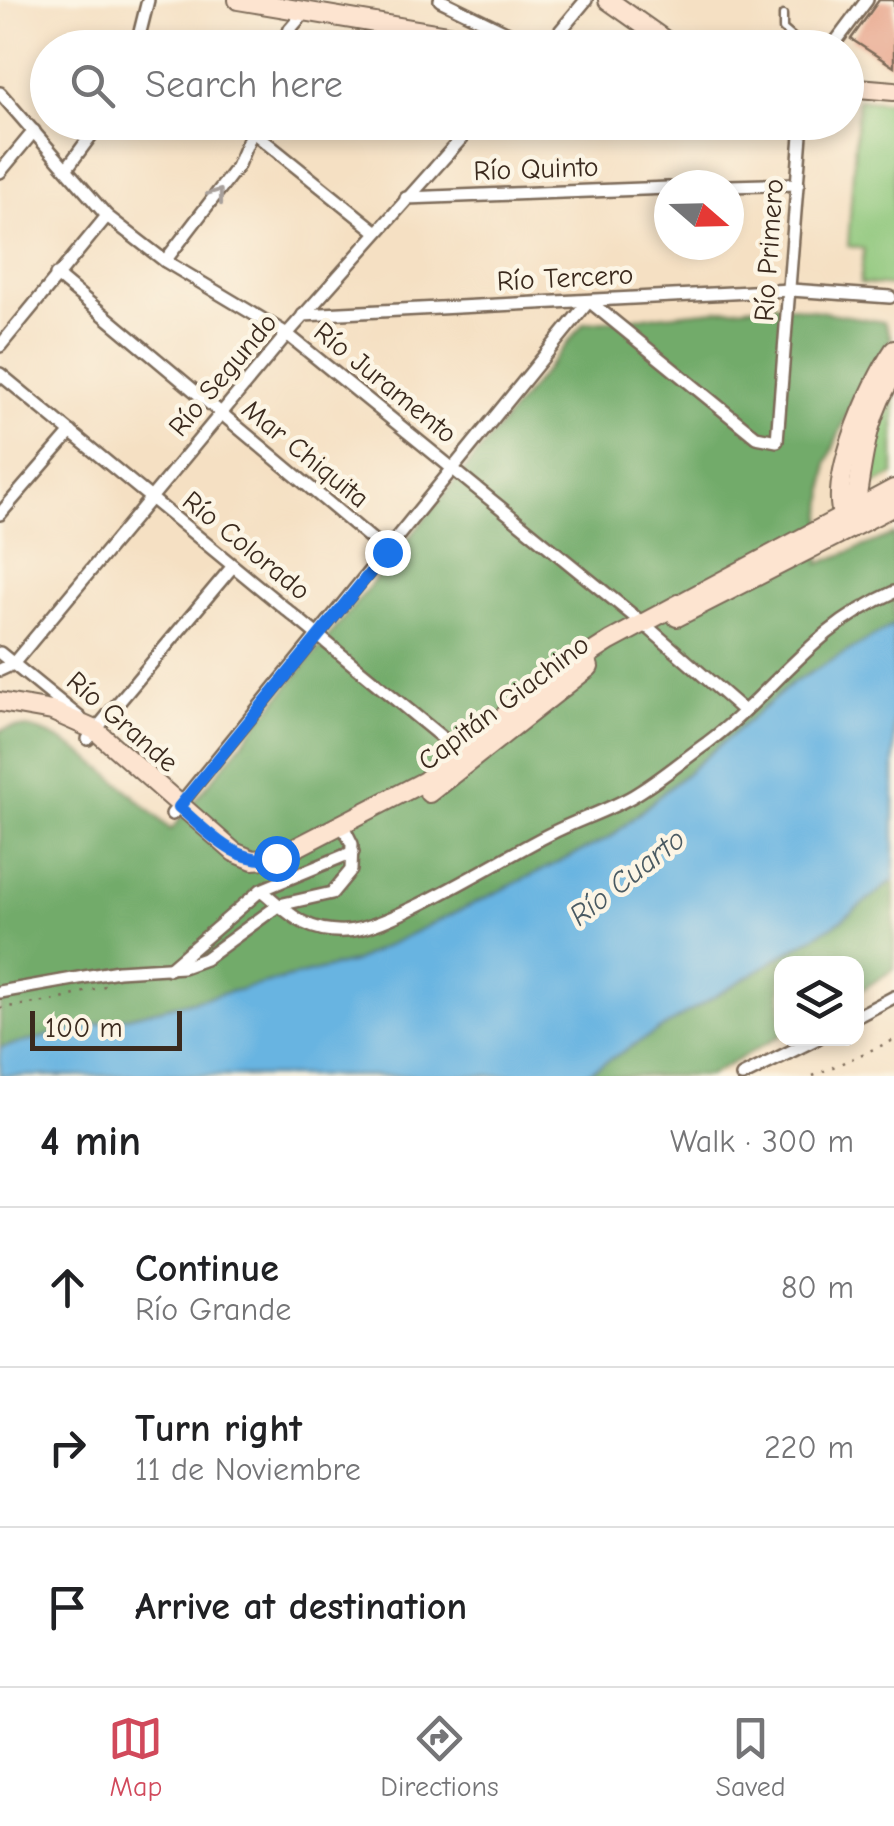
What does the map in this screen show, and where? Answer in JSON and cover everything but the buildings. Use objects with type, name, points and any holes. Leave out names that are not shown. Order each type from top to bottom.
[{"type":"main road","points":[[238,0],[309,7],[431,30]]},
{"type":"main road","points":[[608,0],[650,30]]},
{"type":"main road","points":[[864,88],[894,91]]},
{"type":"main road","points":[[849,520],[841,498],[853,435],[875,380],[894,350]]},
{"type":"main road","points":[[849,520],[861,451],[874,410],[894,374]]},
{"type":"main road","name":"Capitán Giachino","points":[[260,861],[348,838],[462,754],[542,684],[849,520],[894,489]]},
{"type":"main road","name":"Capitán Giachino","points":[[849,520],[894,506]]},
{"type":"main road","name":"Capitán Giachino","points":[[176,811],[232,862],[262,872],[291,864],[348,838],[453,778],[552,694],[646,626]]},
{"type":"main road","points":[[0,702],[52,711],[91,734]]},
{"type":"main road","points":[[0,714],[64,724],[91,734]]},
{"type":"main road","name":"Río Grande","points":[[91,734],[176,811],[234,852],[260,861]]},
{"type":"street","points":[[140,30],[148,0]]},
{"type":"street","points":[[440,0],[504,30]]},
{"type":"street","points":[[558,30],[586,0]]},
{"type":"street","points":[[845,30],[866,0]]},
{"type":"street","points":[[289,30],[309,7]]},
{"type":"street","name":"Río Juramento","points":[[0,93],[30,127]]},
{"type":"street","points":[[0,172],[30,136]]},
{"type":"street","name":"Río Juramento","points":[[42,140],[107,216],[165,261],[287,334],[646,626],[744,711]]},
{"type":"street","points":[[67,168],[88,140]]},
{"type":"street","points":[[165,261],[238,168],[249,140]]},
{"type":"street","points":[[269,140],[377,232]]},
{"type":"street","name":"Río Segundo","points":[[4,666],[152,498],[287,334],[459,140]]},
{"type":"street","name":"Río Primero","points":[[589,302],[756,437],[776,440],[801,140]]},
{"type":"street","points":[[744,186],[798,184]]},
{"type":"street","name":"Río Quinto","points":[[406,198],[654,189]]},
{"type":"street","points":[[0,346],[107,216]]},
{"type":"street","name":"Mar Chiquita","points":[[56,276],[387,552]]},
{"type":"street","name":"Río Tercero","points":[[303,316],[791,290],[890,297]]},
{"type":"street","points":[[176,811],[589,302]]},
{"type":"street","name":"Río Colorado","points":[[0,374],[462,754]]},
{"type":"street","points":[[0,514],[71,432]]},
{"type":"street","points":[[91,734],[233,566]]},
{"type":"street","points":[[261,890],[293,920],[316,929],[364,929],[634,795],[744,711],[803,649],[869,601],[894,592]]},
{"type":"street","name":"Río Grande","points":[[0,653],[4,666],[91,734]]},
{"type":"street","points":[[0,992],[118,972],[169,969],[205,958],[279,905],[332,893],[351,870],[348,838],[261,890],[169,969]]},
{"type":"street","points":[[864,1014],[894,997]]},
{"type":"street","points":[[742,1076],[802,1046]]},
{"type":"lane","points":[[783,14],[784,30]]},
{"type":"path","points":[[0,1008],[58,1000],[118,982]]},
{"type":"path","points":[[813,1076],[894,1040]]},
{"type":"green space","points":[[864,100],[894,103],[894,286],[860,283],[864,249],[848,246],[855,140],[864,140]]},
{"type":"green space","points":[[777,304],[884,322],[891,338],[853,400],[827,463],[819,564],[894,534],[894,625],[793,683],[611,837],[353,962],[0,1048],[0,731],[21,728],[68,744],[115,779],[171,830],[584,323]]},
{"type":"green space","points":[[894,396],[894,475],[862,490],[868,457]]},
{"type":"green space","points":[[894,880],[894,969],[864,988],[864,956],[782,956],[840,921]]},
{"type":"green space","points":[[774,961],[774,1039],[709,1076],[582,1076]]},
{"type":"water","name":"Río Cuarto","points":[[894,625],[894,880],[840,921],[782,956],[774,956],[774,961],[582,1076],[0,1076],[0,1048],[353,962],[611,837],[793,683]]},
{"type":"route","points":[[276,858],[260,861],[234,852],[179,807],[387,552]]}]
